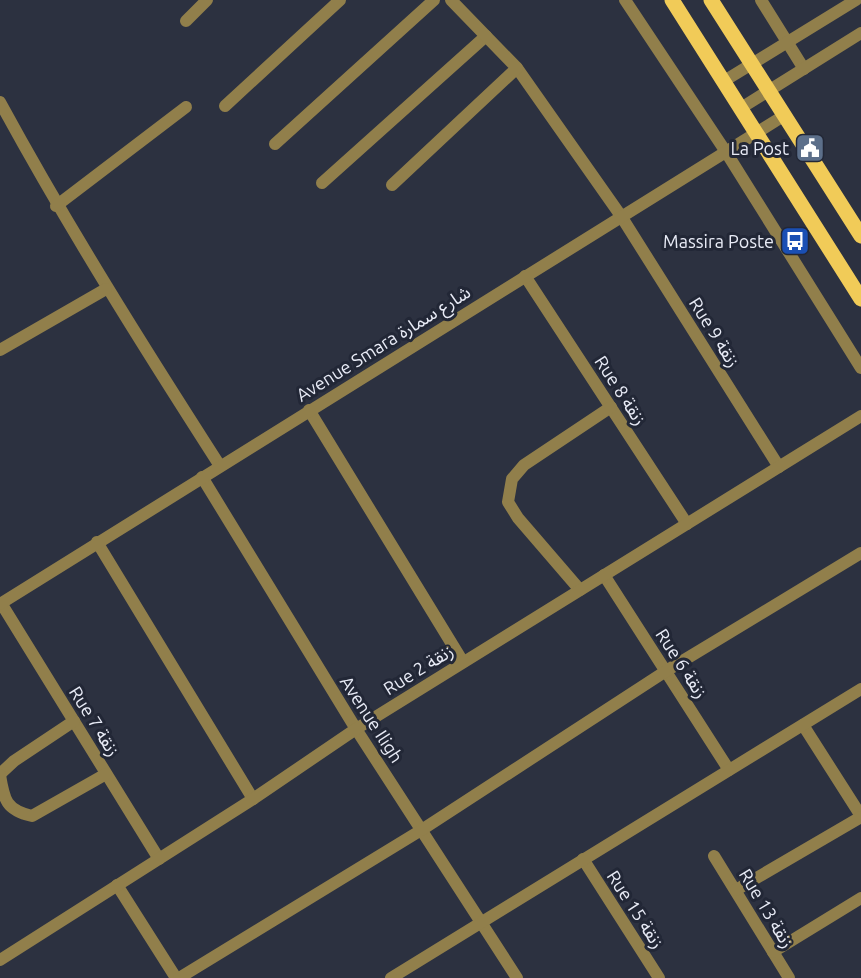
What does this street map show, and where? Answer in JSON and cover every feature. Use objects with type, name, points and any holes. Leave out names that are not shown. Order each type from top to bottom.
[{"type":"main road","points":[[672,0],[861,299]]},
{"type":"main road","points":[[711,0],[861,236]]},
{"type":"street","points":[[186,21],[207,0]]},
{"type":"street","points":[[225,105],[340,0]]},
{"type":"street","points":[[275,144],[434,0]]},
{"type":"street","name":"Rue 9 زنقة","points":[[451,0],[517,68],[621,216],[779,467]]},
{"type":"street","points":[[625,0],[726,152],[861,368]]},
{"type":"street","points":[[761,0],[804,69]]},
{"type":"street","points":[[724,81],[859,1]]},
{"type":"street","points":[[741,108],[861,33]]},
{"type":"street","points":[[322,183],[486,36]]},
{"type":"street","points":[[392,185],[517,68]]},
{"type":"street","points":[[0,102],[56,206],[106,289],[220,466]]},
{"type":"street","points":[[56,206],[186,106]]},
{"type":"street","name":"Avenue Smara شارع سمارة","points":[[1,603],[786,115]]},
{"type":"street","name":"Rue 8 زنقة","points":[[525,276],[687,524]]},
{"type":"street","points":[[0,350],[106,289]]},
{"type":"street","points":[[580,590],[518,518],[508,502],[512,479],[524,465],[611,407]]},
{"type":"street","points":[[309,410],[463,662]]},
{"type":"street","name":"Rue 2 زنقة","points":[[0,960],[252,799],[356,729],[861,416]]},
{"type":"street","name":"Avenue Iligh","points":[[202,477],[356,729],[423,829],[517,978]]},
{"type":"street","points":[[98,542],[252,799]]},
{"type":"street","points":[[117,885],[177,978],[423,829],[666,671],[861,553]]},
{"type":"street","name":"Rue 6 زنقة","points":[[604,575],[729,770]]},
{"type":"street","name":"Rue 7 زنقة","points":[[1,603],[159,859]]},
{"type":"street","points":[[391,978],[861,690]]},
{"type":"street","points":[[74,721],[14,761],[0,775],[3,796],[15,812],[32,816],[106,774]]},
{"type":"street","points":[[736,890],[861,816],[803,725]]},
{"type":"street","name":"Rue 13 زنقة","points":[[714,856],[789,978]]},
{"type":"street","name":"Rue 15 زنقة","points":[[583,859],[659,978]]},
{"type":"street","points":[[773,952],[861,898]]},
{"type":"place","name":"La Post","points":[[810,148]]},
{"type":"place","name":"Massira Poste","points":[[795,241]]}]
